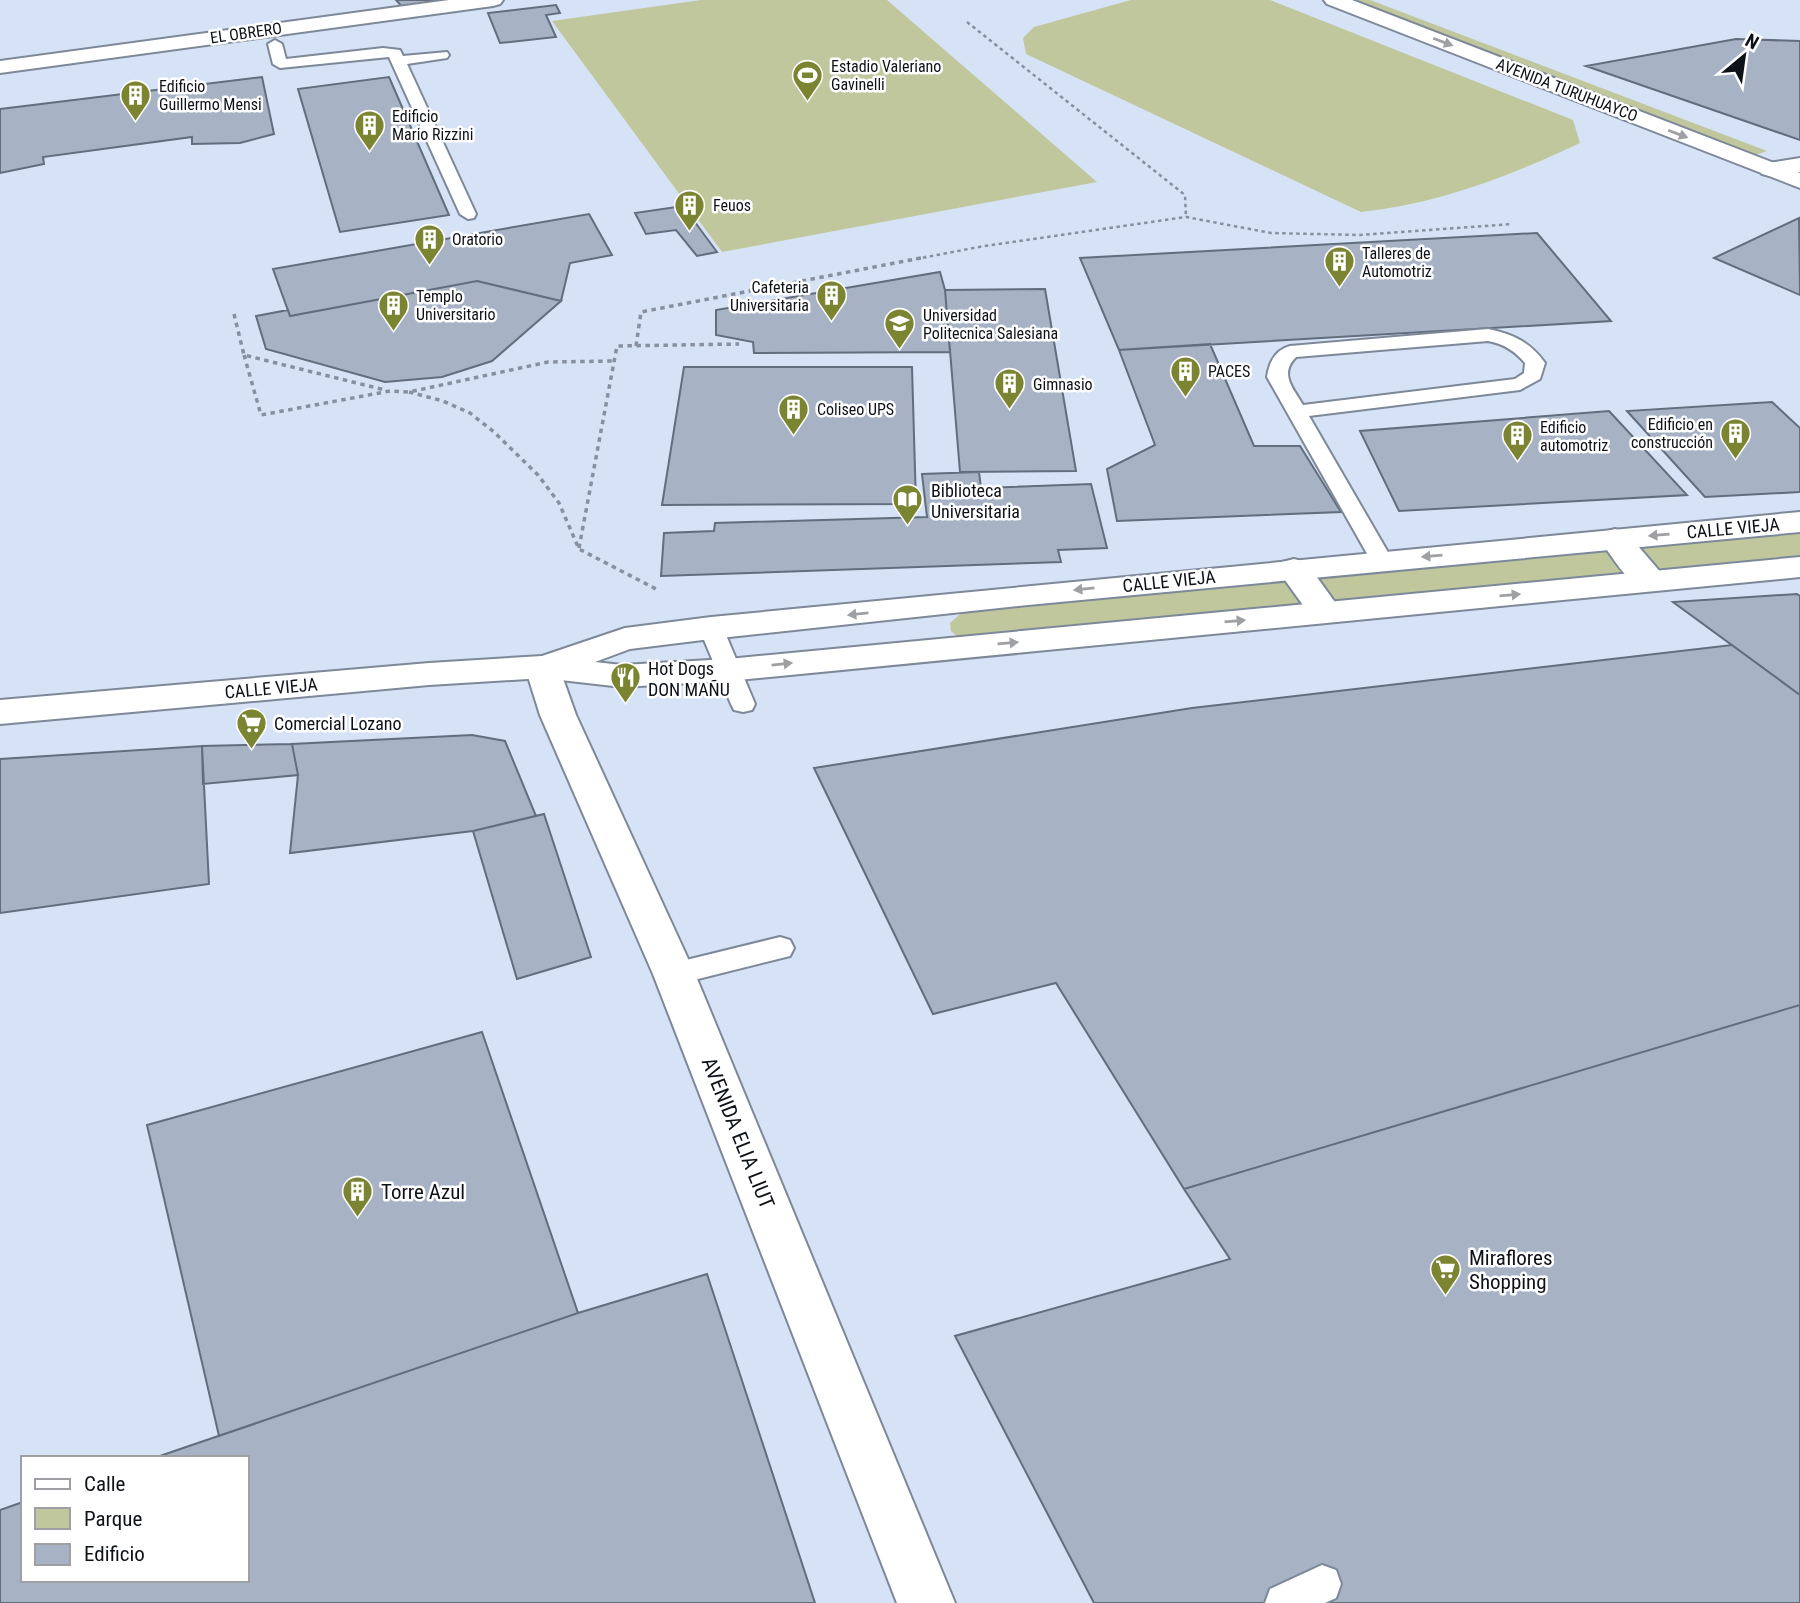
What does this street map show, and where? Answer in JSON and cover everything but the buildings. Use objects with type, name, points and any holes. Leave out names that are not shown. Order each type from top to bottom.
[{"type":"main road","name":"EL OBRERO","points":[[0,67],[375,8],[493,0]]},
{"type":"main road","name":"AVENIDA TURUHUAYCO","points":[[1334,0],[1800,181]]},
{"type":"main road","name":"AVENIDA TURUHUAYCO","points":[[1376,0],[1800,159]]},
{"type":"main road","points":[[1770,169],[1800,165]]},
{"type":"main road","name":"CALLE VIEJA","points":[[543,667],[625,639],[711,628],[1294,569],[1800,522]]},
{"type":"main road","points":[[1615,540],[1650,581]]},
{"type":"main road","name":"CALLE VIEJA","points":[[0,712],[429,674],[543,667],[622,676],[728,670],[1800,567]]},
{"type":"main road","points":[[1294,569],[1325,612]]},
{"type":"main road","name":"AVENIDA ELIA LIUT","points":[[543,667],[558,715],[674,974],[926,1603]]},
{"type":"lane","points":[[275,44],[280,64],[383,52],[395,53],[468,214]]},
{"type":"lane","points":[[398,61],[442,55]]},
{"type":"lane","points":[[1296,412],[1520,384],[1533,375],[1535,363],[1527,350],[1508,339],[1488,335],[1290,352],[1279,363],[1277,377],[1296,412],[1382,561]]},
{"type":"lane","points":[[711,628],[743,704]]},
{"type":"lane","points":[[674,974],[780,948]]},
{"type":"lane","points":[[1283,1603],[1322,1584]]},
{"type":"path","points":[[967,22],[1185,195],[1186,217]]},
{"type":"path","points":[[636,346],[641,313],[984,246],[1186,217],[1272,233],[1360,235],[1511,224]]},
{"type":"path","points":[[234,314],[261,415],[390,391]]},
{"type":"path","points":[[244,355],[390,391],[409,392],[443,401],[470,413],[494,432],[538,475],[559,503],[579,549],[617,346],[738,345]]},
{"type":"path","points":[[409,392],[548,362],[614,361]]},
{"type":"green space","name":"Estadio Valeriano Gavinelli","points":[[701,0],[887,0],[1097,182],[722,252],[552,21]]},
{"type":"green space","points":[[1131,0],[1270,0],[1573,120],[1580,143],[1473,187],[1418,202],[1361,212],[1026,54],[1023,38],[1034,27]]},
{"type":"green space","points":[[1340,0],[1370,0],[1767,151],[1750,157]]},
{"type":"green space","points":[[1800,522],[1800,567],[960,639],[951,631],[950,623],[974,602]]},
{"type":"place","name":"Estadio Valeriano Gavinelli","points":[[808,102]]},
{"type":"place","name":"Edificio Guillermo Mensi","points":[[136,122]]},
{"type":"place","name":"Edificio Mario Rizzini","points":[[369,152]]},
{"type":"place","name":"Feuos","points":[[690,232]]},
{"type":"place","name":"Oratorio","points":[[429,266]]},
{"type":"place","name":"Talleres de Automotriz","points":[[1339,289]]},
{"type":"place","name":"Cafeteria Universitaria","points":[[832,323]]},
{"type":"place","name":"Templo Universitario","points":[[393,332]]},
{"type":"place","name":"Universidad Politecnica Salesiana","points":[[900,351]]},
{"type":"place","name":"PACES","points":[[1185,398]]},
{"type":"place","name":"Gimnasio","points":[[1010,411]]},
{"type":"place","name":"Coliseo UPS","points":[[794,436]]},
{"type":"place","name":"Edificio en construcción","points":[[1736,460]]},
{"type":"place","name":"Edificio automotriz","points":[[1517,463]]},
{"type":"place","name":"Biblioteca Universitaria","points":[[908,527]]},
{"type":"place","name":"Hot Dogs DON MAÑU","points":[[625,705]]},
{"type":"place","name":"Comercial Lozano","points":[[251,750]]},
{"type":"place","name":"Torre Azul","points":[[358,1219]]},
{"type":"place","name":"Miraflores Shopping","points":[[1446,1297]]}]
